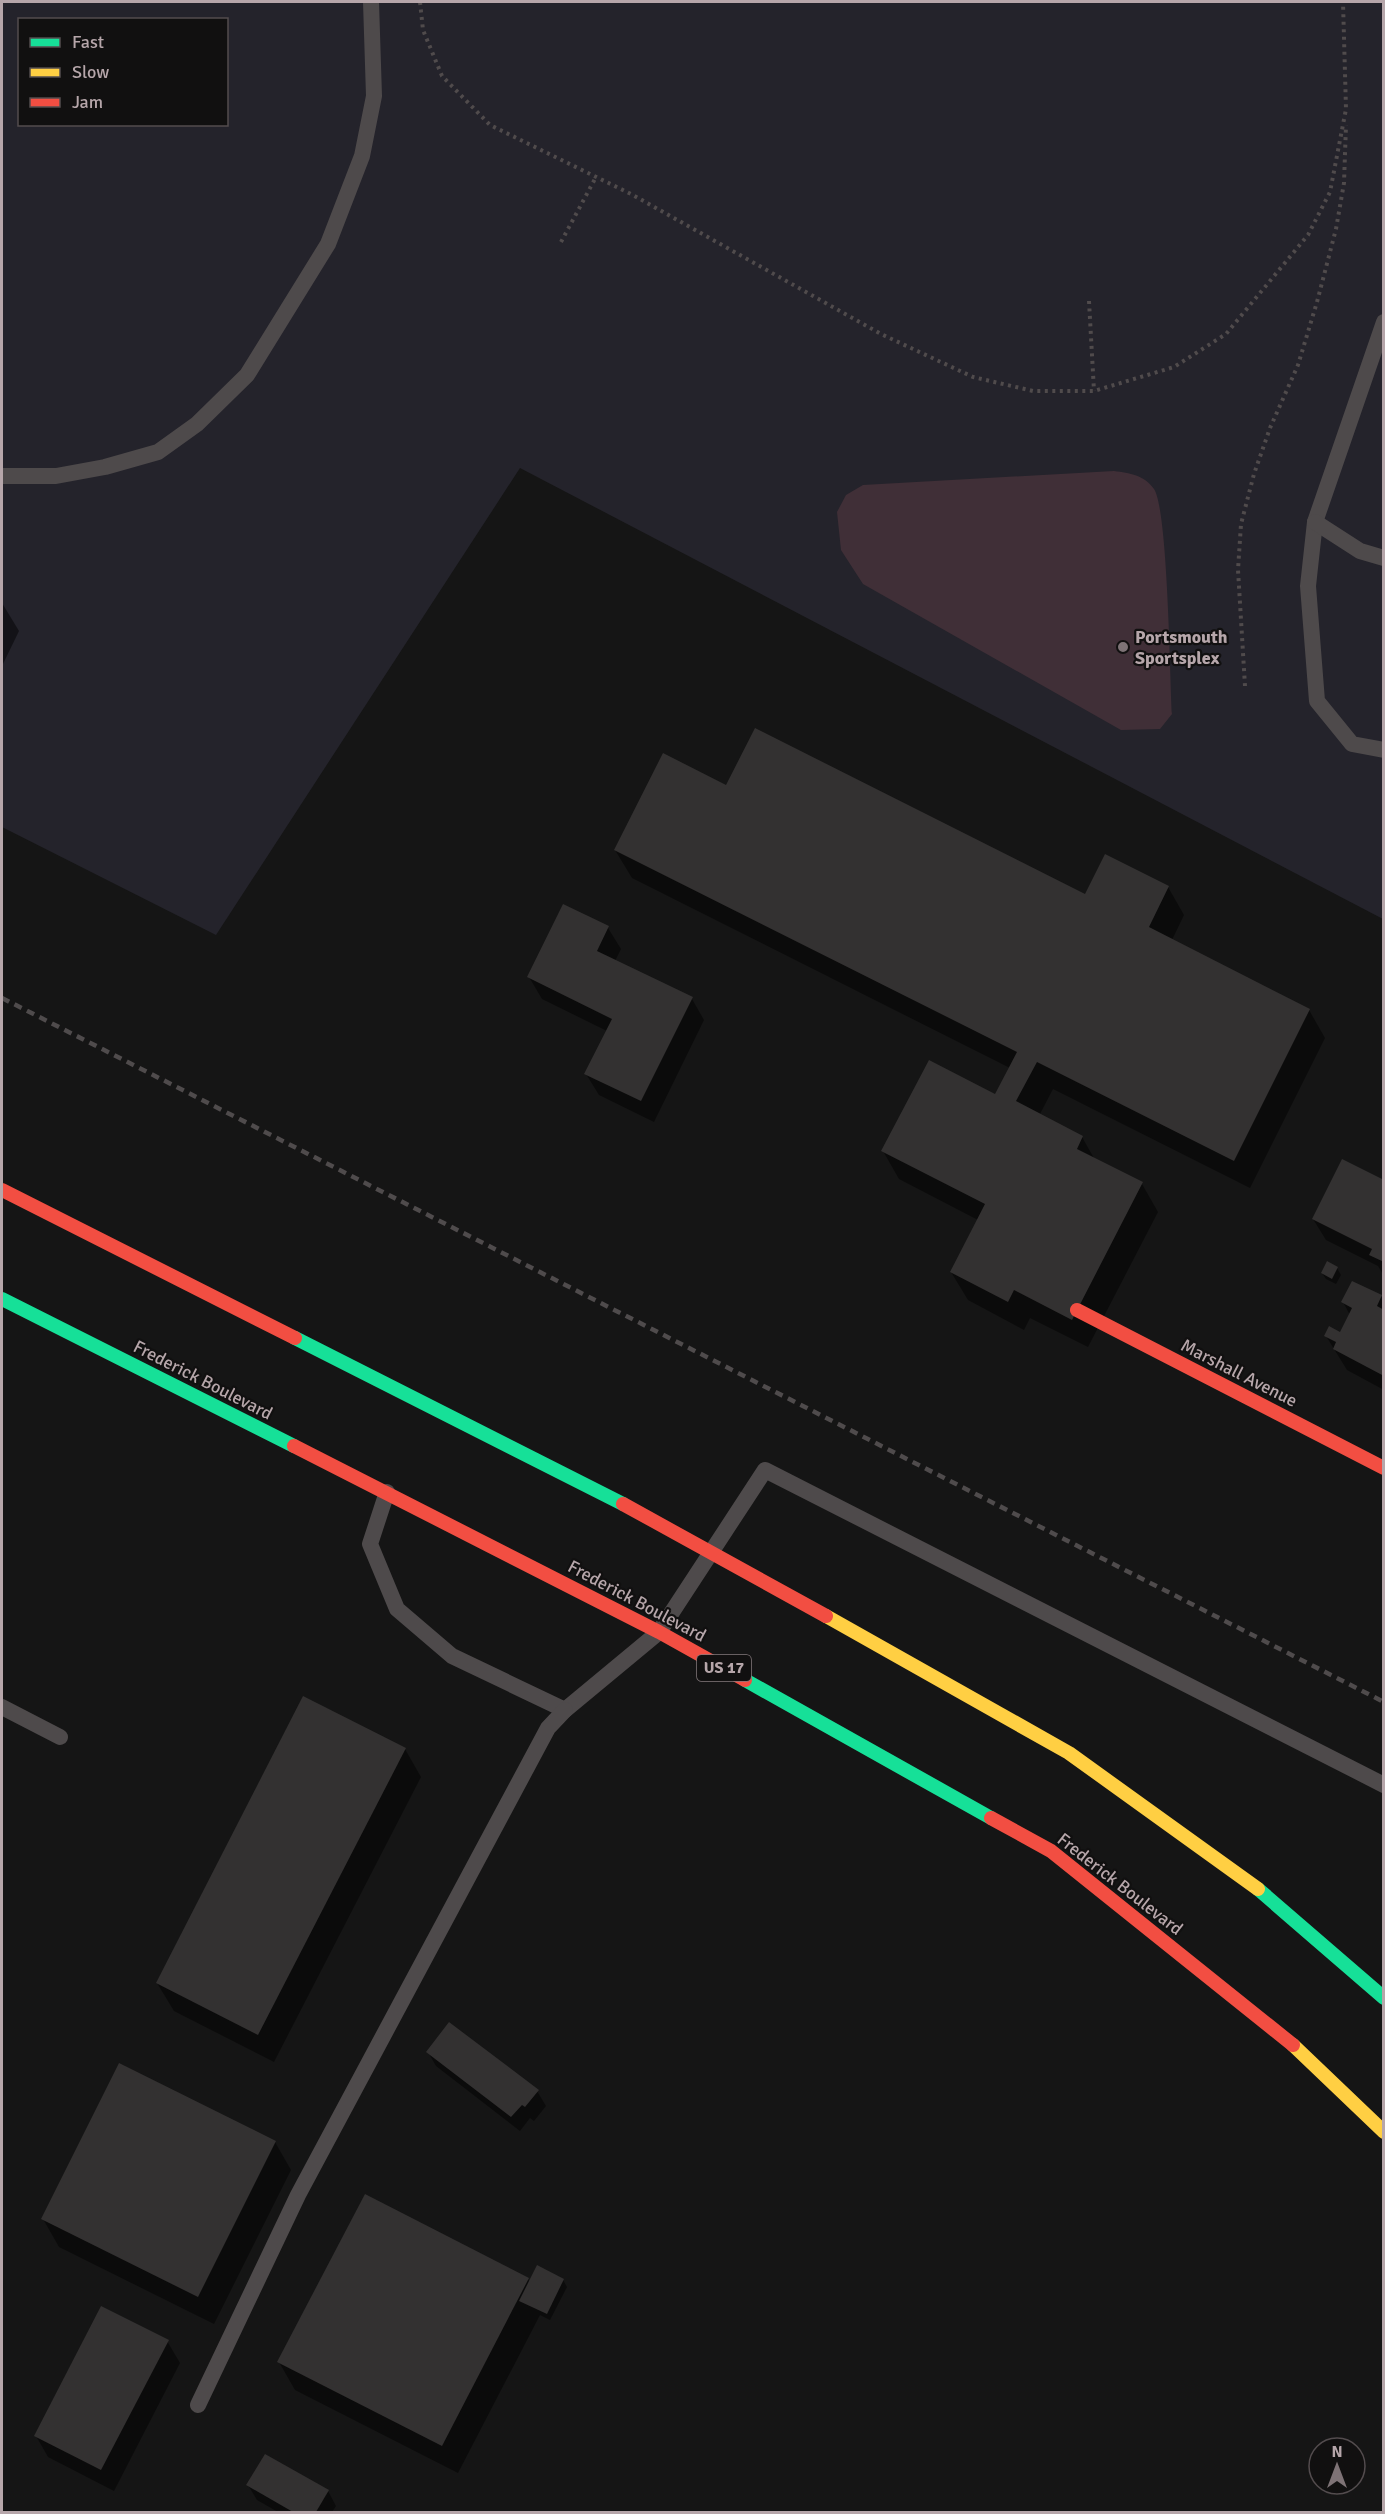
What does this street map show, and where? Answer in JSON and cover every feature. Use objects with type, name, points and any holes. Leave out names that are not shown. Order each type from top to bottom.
[{"type":"main road","points":[[2,1190],[648,1516],[1069,1753],[1245,1877],[1383,1998]]},
{"type":"main road","name":"Frederick Boulevard","points":[[2,1299],[387,1492],[659,1632],[1052,1851],[1309,2057],[1383,2132]]},
{"type":"main road","name":"Marshall Avenue","points":[[1077,1310],[1383,1468]]},
{"type":"lane","points":[[2,476],[56,476],[105,467],[158,452],[197,424],[247,375],[328,244],[362,156],[374,96],[371,2]]},
{"type":"lane","points":[[1383,321],[1315,522],[1308,586],[1317,701],[1352,744],[1383,750]]},
{"type":"lane","points":[[1315,522],[1360,551],[1383,558]]},
{"type":"lane","points":[[198,2405],[298,2195],[548,1728],[565,1710],[659,1632],[765,1470],[1383,1785]]},
{"type":"lane","points":[[387,1492],[370,1544],[397,1609],[452,1656],[565,1710]]},
{"type":"lane","points":[[2,1707],[60,1737]]},
{"type":"path","points":[[420,2],[423,30],[442,76],[490,125],[642,200],[881,334],[973,377],[1033,391],[1094,391],[1174,367],[1226,334],[1308,236],[1330,192],[1346,109]]},
{"type":"path","points":[[1245,686],[1238,570],[1241,524],[1254,474],[1270,428],[1298,365],[1333,240],[1344,183],[1346,109],[1343,2]]},
{"type":"path","points":[[561,242],[596,177]]},
{"type":"path","points":[[1089,301],[1094,391]]},
{"type":"shaded area","name":"Portsmouth Sportsplex","points":[[2,2],[1383,2],[1383,919],[520,468],[216,935],[2,827]]},
{"type":"shaded area","points":[[1114,471],[1131,474],[1146,481],[1154,489],[1159,503],[1165,560],[1172,714],[1160,729],[1121,730],[863,584],[841,550],[837,512],[846,495],[863,485]]},
{"type":"building","points":[[755,728],[1085,894],[1105,854],[1169,886],[1149,927],[1310,1009],[1234,1161],[1037,1062],[1016,1101],[1083,1136],[1077,1149],[1143,1182],[1072,1320],[1014,1290],[1008,1302],[950,1272],[985,1204],[881,1151],[929,1060],[995,1094],[1017,1052],[614,850],[663,753],[726,785]]},
{"type":"building","points":[[563,904],[609,926],[597,951],[693,997],[641,1101],[584,1074],[612,1019],[527,977]]},
{"type":"building","points":[[1342,1159],[1384,1180],[1384,1262],[1369,1255],[1372,1249],[1312,1219]]},
{"type":"building","points":[[1327,1261],[1338,1267],[1332,1279],[1321,1273]]},
{"type":"building","points":[[1352,1281],[1382,1295],[1377,1306],[1384,1310],[1384,1376],[1333,1349],[1336,1342],[1324,1336],[1329,1326],[1340,1332],[1352,1308],[1341,1302]]},
{"type":"building","points":[[303,1696],[406,1748],[258,2035],[156,1983]]},
{"type":"building","points":[[449,2022],[539,2090],[525,2107],[522,2105],[511,2117],[426,2052]]},
{"type":"building","points":[[119,2063],[276,2141],[198,2297],[41,2219]]},
{"type":"building","points":[[365,2194],[529,2278],[442,2446],[277,2362]]},
{"type":"building","points":[[537,2265],[564,2279],[547,2314],[519,2301]]},
{"type":"building","points":[[101,2306],[169,2340],[101,2470],[34,2436]]},
{"type":"building","points":[[265,2454],[329,2490],[316,2512],[293,2512],[246,2485]]},
{"type":"railway","points":[[2,998],[1384,1702]]},
{"type":"traffic: fast","points":[[2,1299],[294,1446]]},
{"type":"traffic: fast","points":[[295,1338],[623,1504]]},
{"type":"traffic: fast","points":[[745,1680],[991,1818]]},
{"type":"traffic: fast","points":[[1258,1889],[1384,1998]]},
{"type":"traffic: slow","points":[[826,1616],[1069,1753],[1258,1889]]},
{"type":"traffic: slow","points":[[1293,2045],[1384,2132]]},
{"type":"traffic: jam","points":[[2,1190],[295,1338]]},
{"type":"traffic: jam","points":[[1077,1310],[1384,1468]]},
{"type":"traffic: jam","points":[[294,1446],[659,1632],[745,1680]]},
{"type":"traffic: jam","points":[[623,1504],[826,1616]]},
{"type":"traffic: jam","points":[[991,1818],[1051,1851],[1293,2045]]},
{"type":"place","name":"Portsmouth Sportsplex","points":[[1123,647]]}]
